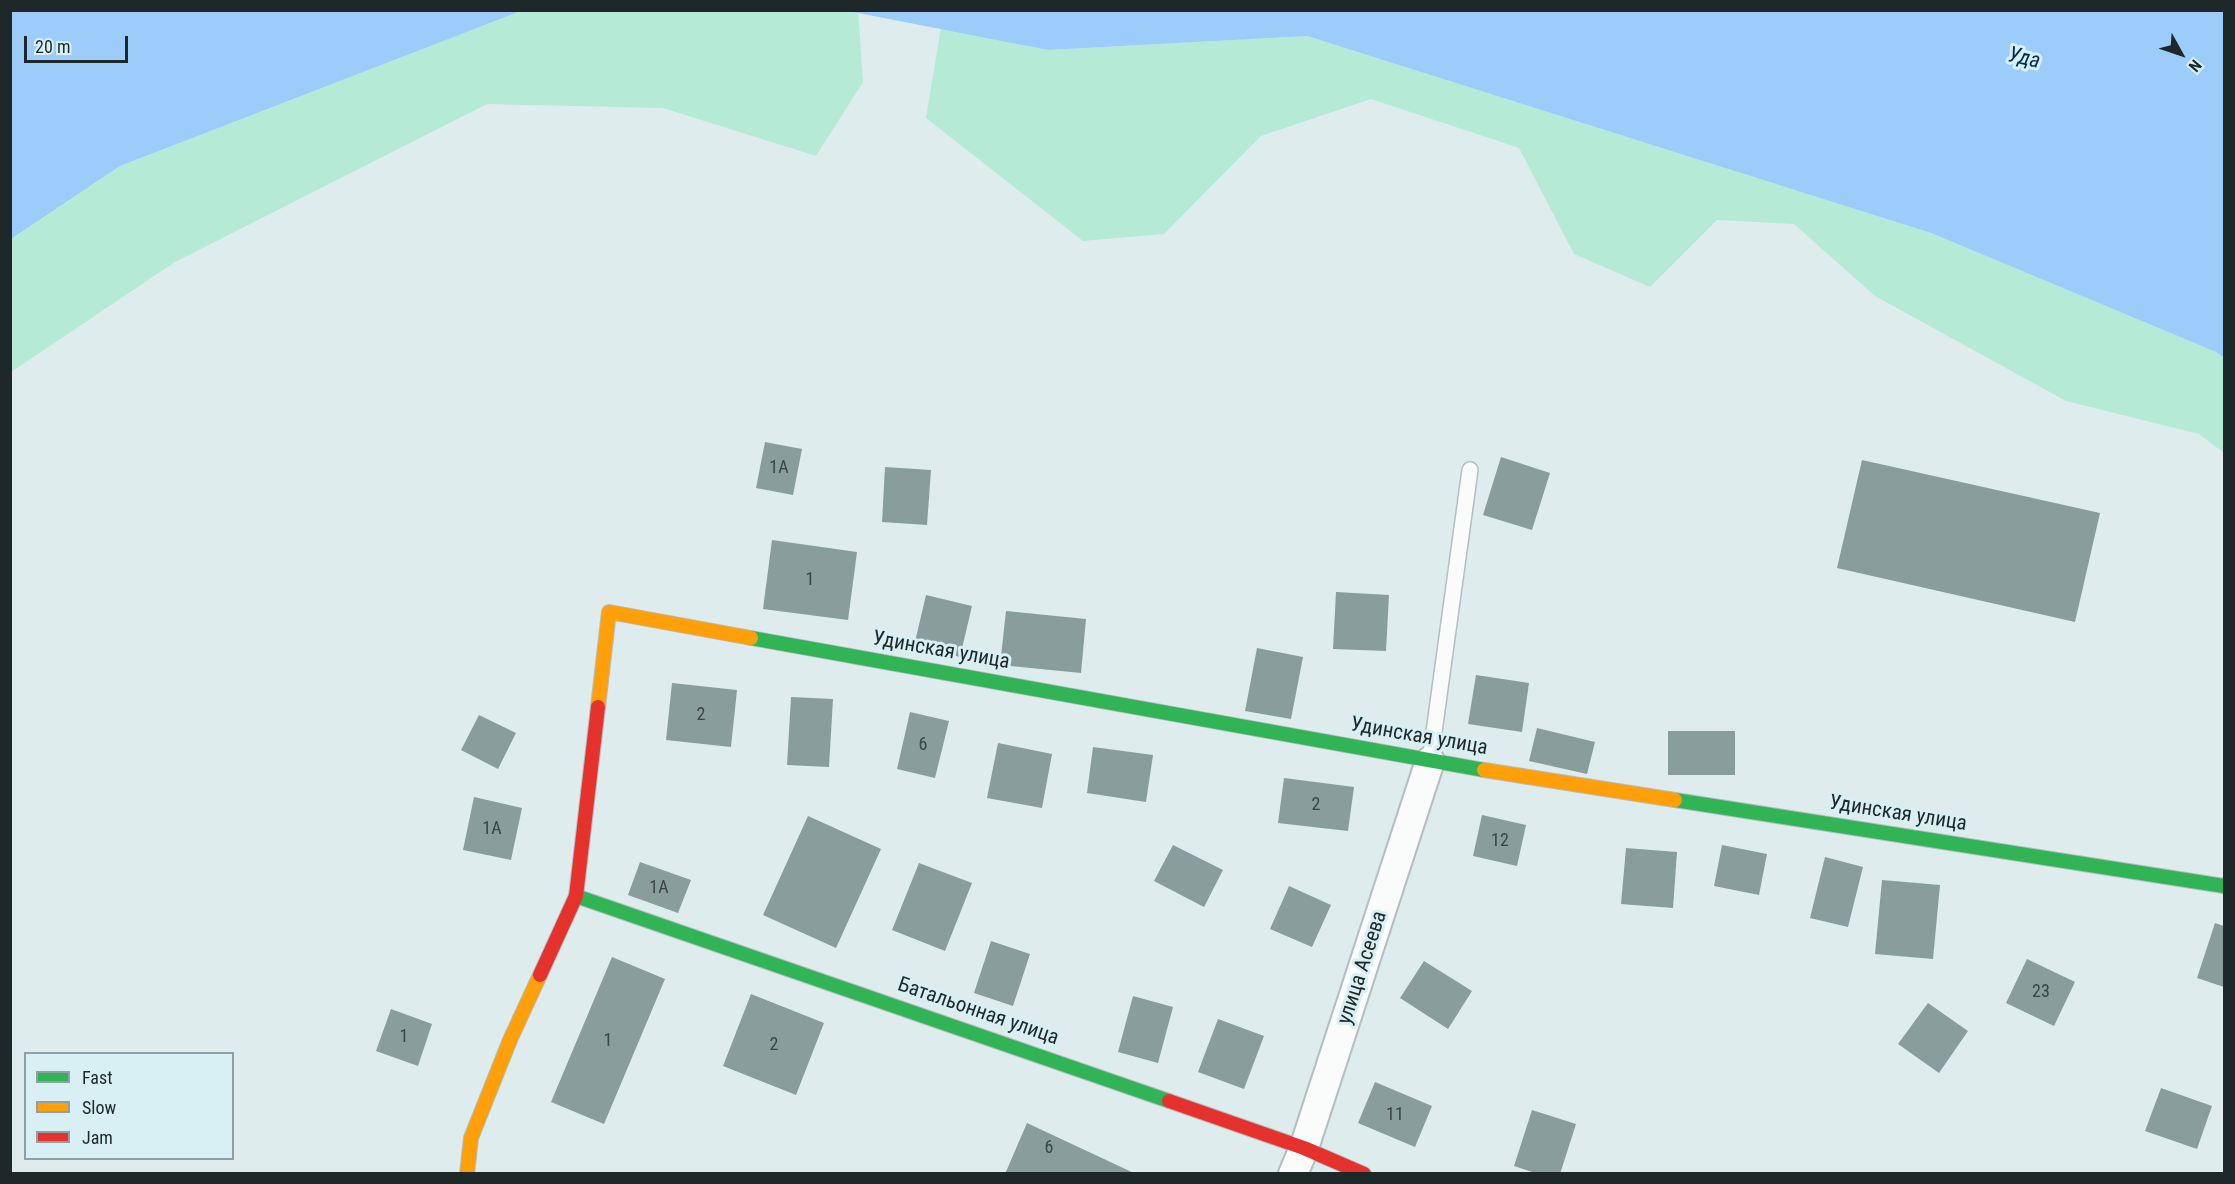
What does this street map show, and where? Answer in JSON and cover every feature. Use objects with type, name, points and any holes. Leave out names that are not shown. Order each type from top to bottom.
[{"type":"street","name":"Удинская улица","points":[[576,896],[609,612],[1430,761],[2224,886]]},
{"type":"street","name":"улица Асеева","points":[[1293,1173],[1304,1148],[1430,761]]},
{"type":"street","name":"Батальонная улица","points":[[576,896],[1304,1148],[1364,1173]]},
{"type":"street","points":[[467,1173],[471,1138],[510,1040],[576,896]]},
{"type":"lane","points":[[1430,761],[1470,470]]},
{"type":"green space","points":[[848,10],[858,12],[863,82],[816,156],[663,108],[487,104],[175,262],[11,372],[11,239],[120,166],[521,11]]},
{"type":"green space","points":[[941,28],[1048,50],[1307,36],[1931,233],[2216,352],[2224,358],[2224,453],[2199,434],[2066,401],[1875,296],[1794,224],[1717,220],[1650,287],[1574,254],[1519,148],[1371,99],[1261,136],[1164,234],[1083,241],[926,118]]},
{"type":"water","points":[[11,10],[521,11],[120,166],[11,239]]},
{"type":"water","name":"Уда","points":[[848,11],[2224,11],[2224,358],[2216,352],[1931,233],[1307,36],[1048,50]]},
{"type":"building","points":[[765,442],[802,449],[793,495],[756,488]]},
{"type":"building","points":[[1501,457],[1550,473],[1532,530],[1483,515]]},
{"type":"building","points":[[1862,460],[2100,513],[2075,622],[1837,568]]},
{"type":"building","points":[[885,467],[931,470],[927,525],[882,522]]},
{"type":"building","points":[[772,540],[857,552],[848,620],[763,609]]},
{"type":"building","points":[[1336,592],[1389,595],[1386,651],[1333,649]]},
{"type":"building","points":[[926,595],[972,606],[960,657],[914,646]]},
{"type":"building","points":[[1006,611],[1086,619],[1081,673],[1000,665]]},
{"type":"building","points":[[1257,648],[1303,657],[1291,719],[1245,711]]},
{"type":"building","points":[[1476,675],[1529,683],[1522,732],[1468,724]]},
{"type":"building","points":[[672,683],[737,690],[731,747],[666,740]]},
{"type":"building","points":[[791,697],[833,699],[829,767],[787,765]]},
{"type":"building","points":[[910,712],[949,721],[935,778],[897,769]]},
{"type":"building","points":[[479,715],[516,733],[498,769],[461,750]]},
{"type":"building","points":[[1537,728],[1595,742],[1587,774],[1529,761]]},
{"type":"building","points":[[1668,731],[1735,731],[1735,775],[1668,775]]},
{"type":"building","points":[[998,743],[1052,754],[1042,808],[987,798]]},
{"type":"building","points":[[1093,747],[1153,755],[1146,802],[1087,793]]},
{"type":"building","points":[[1284,778],[1354,787],[1348,831],[1278,823]]},
{"type":"building","points":[[474,797],[522,808],[511,860],[463,850]]},
{"type":"building","points":[[1482,815],[1526,825],[1517,866],[1473,856]]},
{"type":"building","points":[[808,816],[881,849],[836,948],[763,915]]},
{"type":"building","points":[[1173,845],[1223,870],[1204,907],[1154,881]]},
{"type":"building","points":[[1722,845],[1767,854],[1759,895],[1714,886]]},
{"type":"building","points":[[1626,848],[1677,852],[1673,908],[1621,904]]},
{"type":"building","points":[[1825,857],[1863,867],[1848,927],[1810,918]]},
{"type":"building","points":[[640,862],[691,880],[678,913],[628,895]]},
{"type":"building","points":[[919,863],[972,883],[945,951],[892,930]]},
{"type":"building","points":[[1882,880],[1940,885],[1933,959],[1875,954]]},
{"type":"building","points":[[1289,886],[1331,905],[1312,947],[1270,929]]},
{"type":"building","points":[[2215,923],[2224,926],[2224,987],[2197,978]]},
{"type":"building","points":[[991,941],[1030,954],[1013,1006],[974,993]]},
{"type":"building","points":[[612,957],[665,979],[604,1124],[551,1102]]},
{"type":"building","points":[[2027,959],[2075,982],[2054,1026],[2006,1003]]},
{"type":"building","points":[[1424,961],[1472,991],[1448,1029],[1400,998]]},
{"type":"building","points":[[751,994],[824,1023],[796,1095],[723,1066]]},
{"type":"building","points":[[1133,996],[1173,1007],[1158,1063],[1118,1052]]},
{"type":"building","points":[[1928,1003],[1968,1031],[1939,1073],[1898,1044]]},
{"type":"building","points":[[391,1009],[432,1024],[418,1066],[376,1051]]},
{"type":"building","points":[[1218,1019],[1264,1036],[1244,1089],[1198,1072]]},
{"type":"building","points":[[1375,1082],[1432,1106],[1415,1147],[1358,1123]]},
{"type":"building","points":[[2161,1088],[2212,1106],[2197,1149],[2145,1131]]},
{"type":"building","points":[[1532,1110],[1576,1124],[1560,1174],[1538,1174],[1514,1166]]},
{"type":"building","points":[[1027,1123],[1136,1174],[1005,1174]]},
{"type":"traffic: fast","points":[[751,638],[1484,770]]},
{"type":"traffic: fast","points":[[1675,800],[2224,886]]},
{"type":"traffic: fast","points":[[576,896],[1169,1101]]},
{"type":"traffic: slow","points":[[598,707],[609,612],[751,638]]},
{"type":"traffic: slow","points":[[1484,770],[1675,800]]},
{"type":"traffic: slow","points":[[467,1174],[471,1138],[510,1040],[540,975]]},
{"type":"traffic: jam","points":[[540,975],[576,896],[598,707]]},
{"type":"traffic: jam","points":[[1169,1101],[1304,1148],[1364,1174]]}]
